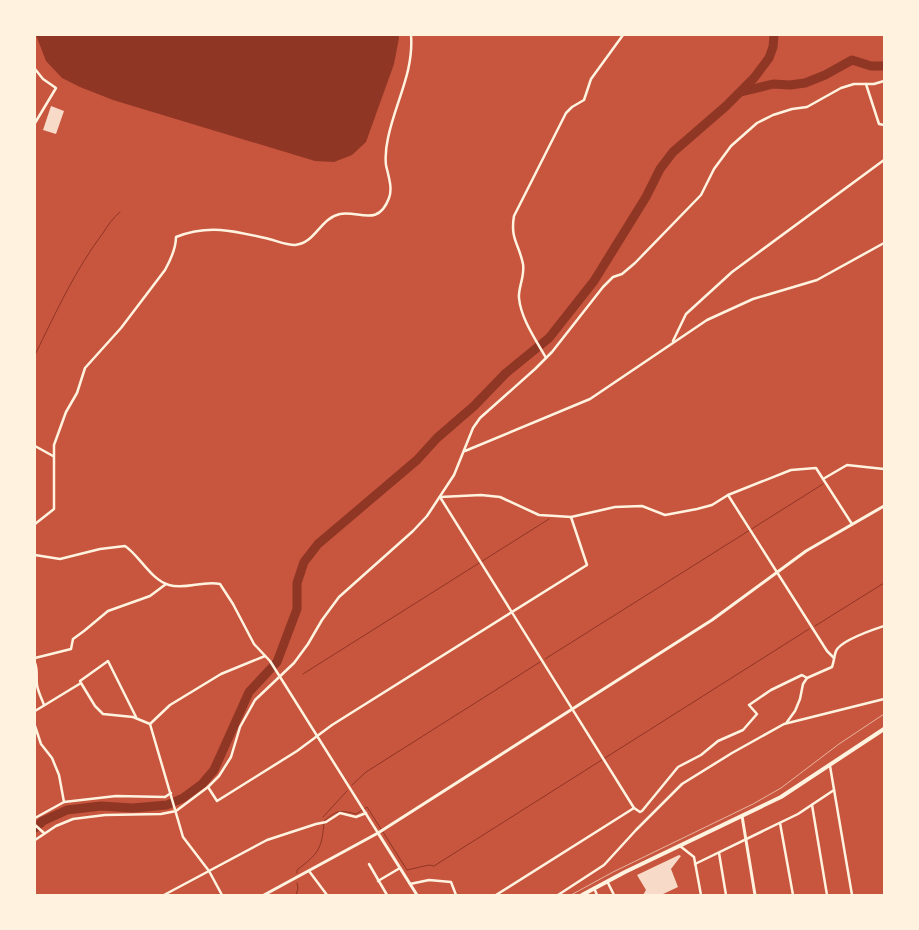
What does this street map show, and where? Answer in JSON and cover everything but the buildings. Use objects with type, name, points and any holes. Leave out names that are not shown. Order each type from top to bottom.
[{"type":"highway","points":[[582,895],[607,881],[781,797],[884,730]]},
{"type":"main road","points":[[264,895],[385,829],[712,620],[806,551],[884,506]]},
{"type":"main road","points":[[742,816],[755,895]]},
{"type":"main road","points":[[378,833],[416,895]]},
{"type":"street","points":[[35,524],[54,509],[54,445],[58,429],[77,393],[85,368],[121,328],[170,262],[176,237],[198,231],[230,230],[286,244],[297,244],[311,238],[327,219],[343,213],[365,217],[370,216],[376,214],[385,206],[390,194],[386,164],[387,141],[408,74],[411,55],[411,35]]},
{"type":"street","points":[[545,357],[530,332],[519,298],[524,273],[521,257],[513,235],[514,216],[566,113],[584,100],[591,79],[623,35]]},
{"type":"street","points":[[35,69],[43,79],[56,88],[35,123]]},
{"type":"street","points":[[35,840],[42,832],[64,821],[73,819],[105,815],[161,814],[176,809],[208,787],[219,776],[231,757],[240,727],[256,700],[302,652],[334,603],[414,531],[427,516],[454,475],[473,428],[480,418],[536,369],[603,287],[635,263],[701,195],[714,169],[737,140],[769,117],[792,109],[807,107],[841,88],[854,84],[884,81]]},
{"type":"street","points":[[866,84],[873,112],[879,124],[884,125]]},
{"type":"street","points":[[672,342],[686,314],[737,267],[884,160]]},
{"type":"street","points":[[465,451],[590,399],[672,342],[707,320],[729,309],[779,290],[817,280],[884,243]]},
{"type":"street","points":[[35,446],[53,456]]},
{"type":"street","points":[[824,479],[847,465],[884,469]]},
{"type":"street","points":[[440,498],[481,495],[500,497],[539,515],[571,517],[615,507],[642,506],[665,515],[712,505],[728,495],[791,470],[816,468],[852,524]]},
{"type":"street","points":[[728,495],[827,651],[834,658]]},
{"type":"street","points":[[440,498],[634,808],[640,812],[678,767],[701,755],[718,741],[743,730],[757,714],[749,705],[787,681],[802,675],[807,678]]},
{"type":"street","points":[[208,787],[217,801],[318,737],[332,725],[587,565],[571,517]]},
{"type":"street","points":[[35,555],[60,559],[100,549],[125,546],[148,571],[166,584],[182,586],[211,582],[220,584],[254,644],[266,656],[378,833]]},
{"type":"street","points":[[35,658],[72,649],[73,639],[108,611],[150,596],[166,584]]},
{"type":"street","points":[[786,723],[800,699],[803,684],[807,678],[832,666],[840,645],[866,632],[884,626]]},
{"type":"street","points":[[150,724],[170,705],[220,674],[266,656]]},
{"type":"street","points":[[35,711],[81,683],[80,681],[108,661],[136,718]]},
{"type":"street","points":[[35,663],[38,673],[37,683],[44,705]]},
{"type":"street","points":[[81,683],[102,714],[136,718],[150,724]]},
{"type":"street","points":[[558,895],[604,865],[682,784],[732,753],[786,723],[884,698]]},
{"type":"street","points":[[150,724],[183,837],[210,871],[222,895]]},
{"type":"street","points":[[35,726],[41,744],[52,758],[59,775],[64,802]]},
{"type":"street","points":[[830,766],[852,895]]},
{"type":"street","points":[[695,864],[780,823],[834,790]]},
{"type":"street","points":[[35,818],[64,802],[116,796],[165,797],[171,794]]},
{"type":"street","points":[[812,805],[828,895]]},
{"type":"street","points":[[496,895],[634,808]]},
{"type":"street","points":[[164,895],[267,840],[326,822],[340,813],[356,817],[366,812]]},
{"type":"street","points":[[780,823],[793,895]]},
{"type":"street","points":[[35,825],[42,832]]},
{"type":"street","points":[[680,846],[694,857],[700,895]]},
{"type":"street","points":[[719,853],[726,895]]},
{"type":"street","points":[[369,864],[387,895]]},
{"type":"street","points":[[378,881],[400,868]]},
{"type":"street","points":[[309,870],[327,895]]},
{"type":"street","points":[[410,884],[429,880],[451,882],[456,895]]},
{"type":"street","points":[[607,881],[614,895]]},
{"type":"street","points":[[594,888],[597,895]]},
{"type":"shaded area","points":[[36,35],[398,35],[399,38],[394,64],[366,142],[352,155],[334,162],[315,161],[113,100],[80,87],[62,78],[46,61]]},
{"type":"waterway","points":[[35,828],[43,821],[67,810],[101,806],[133,808],[167,805],[183,798],[202,784],[214,770],[249,692],[277,662],[297,609],[297,583],[304,562],[318,544],[417,460],[437,438],[474,406],[506,373],[549,338],[594,281],[646,197],[660,169],[673,152],[726,106],[754,78],[769,58],[773,47],[774,35]]},
{"type":"waterway","points":[[741,92],[773,84],[790,85],[805,83],[825,75],[852,60],[871,66],[884,66]]},
{"type":"waterway","points":[[35,355],[83,262],[109,224],[120,212]]},
{"type":"waterway","points":[[545,659],[823,484]]},
{"type":"waterway","points":[[303,674],[549,519]]},
{"type":"waterway","points":[[815,626],[884,583]]},
{"type":"waterway","points":[[383,832],[407,870],[429,865],[434,866],[809,629]]},
{"type":"waterway","points":[[352,785],[366,772],[540,662]]},
{"type":"waterway","points":[[323,817],[347,791]]},
{"type":"waterway","points":[[297,873],[297,870],[318,850],[324,821],[332,815],[342,812],[356,814],[367,807],[381,829]]},
{"type":"waterway","points":[[296,895],[297,883]]},
{"type":"railway","points":[[571,895],[613,872],[753,804],[781,788],[839,744],[884,714]]}]
